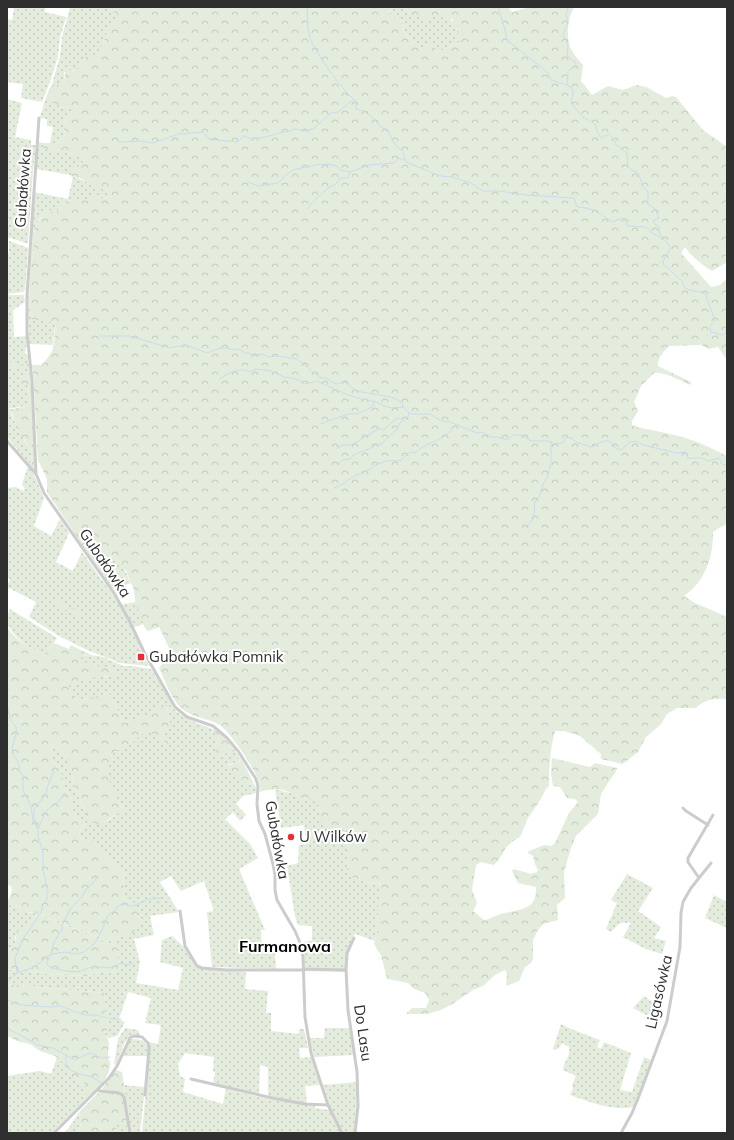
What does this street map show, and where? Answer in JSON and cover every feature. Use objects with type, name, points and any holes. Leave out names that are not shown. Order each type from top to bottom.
[{"type":"street","name":"Gubałówka","points":[[39,118],[27,302],[27,333],[32,381],[36,474],[44,494],[114,593],[130,620],[145,654],[175,707],[187,717],[213,726],[227,738],[238,751],[256,779],[258,786],[259,821],[266,834],[273,864],[275,875],[274,886],[277,900],[295,931],[301,945],[303,1003],[311,1053],[328,1105],[342,1133]]},
{"type":"street","name":"Gubałówka","points":[[7,441],[36,474]]},
{"type":"street","points":[[683,808],[708,825]]},
{"type":"street","points":[[699,878],[689,864],[688,858],[713,815]]},
{"type":"street","name":"Ligasówka","points":[[621,1133],[639,1096],[666,1023],[681,944],[682,905],[688,892],[711,863]]},
{"type":"street","points":[[180,911],[185,946],[197,966],[202,968],[227,970],[346,970]]},
{"type":"street","name":"Do Lasu","points":[[354,938],[347,953],[346,970],[348,1010],[357,1072],[358,1106],[355,1133]]},
{"type":"street","points":[[54,1133],[109,1078],[117,1066],[130,1038],[134,1036],[145,1039],[148,1043],[149,1049],[144,1095]]},
{"type":"street","points":[[191,1080],[272,1098],[305,1104],[328,1105]]},
{"type":"street","points":[[98,1090],[105,1093],[118,1092],[122,1094],[124,1097],[130,1133]]},
{"type":"green space","points":[[11,7],[45,7],[45,12],[66,17],[60,38],[58,56],[42,102],[21,98],[23,84],[7,82],[7,19],[12,20],[14,9]]},
{"type":"green space","points":[[70,7],[106,7],[122,17],[107,33],[102,46],[96,55],[84,59],[76,70],[64,72],[65,83],[50,88],[60,56],[62,37]]},
{"type":"green space","points":[[106,7],[391,7],[389,13],[404,24],[402,30],[413,45],[420,49],[426,45],[433,45],[437,51],[445,50],[459,42],[456,28],[452,27],[453,20],[436,15],[426,20],[421,16],[414,17],[408,13],[404,7],[508,7],[512,12],[530,7],[574,7],[568,26],[570,47],[583,65],[581,81],[592,95],[608,86],[623,90],[637,85],[646,87],[666,98],[672,96],[676,97],[703,130],[727,147],[727,262],[712,271],[697,260],[685,247],[681,253],[711,287],[720,285],[725,280],[727,282],[727,360],[718,347],[709,349],[701,345],[669,346],[660,357],[658,366],[691,382],[691,385],[668,375],[655,372],[641,386],[634,402],[638,411],[632,421],[632,425],[688,439],[710,447],[727,456],[727,523],[713,532],[712,551],[707,568],[698,583],[684,596],[695,603],[727,617],[727,699],[710,700],[696,708],[677,708],[667,714],[661,724],[646,737],[638,752],[623,764],[601,759],[601,754],[580,736],[564,731],[555,731],[550,758],[549,786],[528,818],[520,837],[510,843],[494,865],[481,862],[476,865],[472,890],[477,903],[473,911],[484,920],[522,909],[531,904],[536,895],[536,887],[518,883],[512,871],[514,869],[531,874],[537,872],[538,870],[533,856],[528,853],[529,851],[544,845],[552,846],[556,841],[569,813],[578,802],[575,799],[567,798],[560,787],[553,786],[551,774],[552,758],[590,767],[595,763],[617,768],[601,794],[598,814],[576,836],[571,848],[564,872],[565,898],[557,905],[558,920],[543,924],[538,930],[533,940],[533,959],[531,963],[525,967],[519,981],[506,986],[507,974],[505,970],[495,975],[483,986],[473,990],[451,1005],[438,1011],[426,1014],[406,1014],[412,1008],[426,1008],[429,1000],[425,993],[414,989],[408,983],[387,979],[381,955],[374,944],[377,932],[379,896],[382,887],[380,883],[372,884],[347,875],[348,855],[345,827],[324,828],[322,824],[321,812],[313,798],[299,799],[285,790],[275,789],[259,792],[260,787],[255,772],[225,729],[220,725],[190,714],[177,704],[159,668],[170,650],[159,627],[148,631],[145,628],[135,601],[134,590],[126,571],[118,568],[121,563],[113,556],[94,563],[47,492],[47,479],[38,460],[32,365],[42,365],[52,351],[54,346],[56,323],[31,319],[29,298],[30,272],[34,249],[32,238],[35,227],[41,218],[42,211],[47,210],[56,212],[66,202],[72,200],[84,200],[96,197],[105,199],[112,196],[108,190],[100,189],[80,178],[70,176],[73,170],[82,164],[84,159],[61,150],[51,151],[43,148],[44,143],[58,143],[65,137],[64,123],[72,112],[71,109],[61,107],[48,101],[50,87],[65,83],[65,67],[72,71],[76,70],[89,53],[96,55],[102,46],[107,33],[122,17]]},
{"type":"green space","points":[[391,7],[404,7],[408,13],[416,15],[441,15],[449,18],[459,36],[459,42],[445,50],[437,51],[426,45],[420,49],[413,45],[402,30],[404,24],[389,13]]},
{"type":"green space","points":[[50,88],[61,107],[72,109],[72,112],[64,123],[65,137],[58,143],[50,143],[53,127],[47,126],[47,119],[40,118]]},
{"type":"green space","points":[[7,99],[22,103],[15,137],[31,140],[31,145],[36,145],[28,243],[7,237]]},
{"type":"green space","points":[[38,142],[44,143],[43,148],[51,151],[61,150],[84,159],[82,164],[73,170],[71,175],[36,169]]},
{"type":"green space","points":[[73,177],[108,190],[112,196],[105,199],[96,197],[84,200],[72,200],[66,202],[56,212],[47,210],[42,211],[32,238],[34,249],[30,272],[29,298],[31,318],[56,323],[53,345],[29,344],[28,295],[34,192],[68,199]]},
{"type":"green space","points":[[9,241],[28,248],[25,290],[23,292],[7,294],[7,254],[9,253]]},
{"type":"green space","points":[[7,295],[24,295],[25,302],[13,310],[14,337],[26,336],[27,342],[25,354],[28,355],[30,377],[23,378],[26,385],[28,385],[30,405],[8,409],[7,411],[8,356]]},
{"type":"green space","points":[[8,354],[10,355],[9,359],[11,364],[30,364],[30,367],[11,368],[8,366]]},
{"type":"green space","points":[[30,377],[35,471],[30,465],[32,455],[31,449],[24,438],[20,437],[20,431],[16,429],[16,424],[12,413],[7,413],[8,409],[30,405],[28,385],[26,385],[25,389],[22,390],[20,383],[23,378]]},
{"type":"green space","points":[[7,413],[11,413],[16,424],[16,429],[20,431],[25,442],[31,448],[32,454],[30,465],[7,437]]},
{"type":"green space","points":[[28,466],[34,475],[44,498],[34,526],[51,536],[60,519],[69,533],[56,562],[73,571],[82,552],[112,593],[132,627],[143,655],[149,665],[148,666],[120,663],[85,649],[59,636],[29,617],[36,602],[7,587],[10,579],[7,577],[7,488],[16,487],[23,491],[25,489],[22,484]]},
{"type":"green space","points":[[113,556],[121,563],[120,569],[124,569],[131,583],[113,589],[94,563]]},
{"type":"green space","points":[[58,601],[81,613],[80,616],[55,605]]},
{"type":"green space","points":[[136,602],[144,624],[134,627],[122,604]]},
{"type":"green space","points":[[10,609],[57,638],[45,656],[17,638],[12,632],[8,617]]},
{"type":"green space","points":[[7,618],[11,619],[8,628],[15,637],[45,656],[54,643],[69,649],[71,645],[91,655],[82,656],[80,662],[92,663],[99,667],[116,667],[117,675],[77,681],[68,687],[78,700],[109,693],[124,723],[149,715],[152,713],[152,707],[167,705],[170,726],[163,736],[168,741],[177,744],[178,746],[169,744],[146,730],[134,742],[117,750],[111,756],[108,772],[111,786],[124,811],[113,816],[103,824],[96,825],[91,822],[84,810],[74,785],[69,763],[62,751],[53,747],[51,752],[51,761],[59,766],[64,788],[72,799],[72,806],[75,813],[86,823],[79,833],[80,838],[93,842],[99,846],[107,858],[124,874],[123,895],[125,900],[137,903],[137,916],[143,921],[127,939],[120,936],[116,943],[34,912],[17,909],[7,904],[12,890],[11,886],[7,884]]},
{"type":"green space","points":[[91,655],[103,657],[123,666],[151,669],[174,709],[181,715],[194,722],[215,730],[215,745],[218,761],[224,754],[233,750],[240,761],[228,765],[245,782],[254,784],[256,787],[256,793],[243,796],[236,804],[246,815],[240,821],[233,812],[225,819],[250,844],[258,858],[239,869],[265,930],[261,930],[262,951],[275,951],[276,969],[212,967],[207,912],[214,911],[204,881],[181,891],[171,876],[160,882],[179,912],[150,916],[154,935],[134,939],[140,962],[136,983],[178,990],[183,968],[160,962],[162,940],[172,936],[187,950],[196,966],[209,969],[246,972],[245,989],[268,991],[266,1013],[271,1013],[271,1031],[299,1034],[299,1029],[304,1029],[308,1048],[299,1048],[300,1058],[311,1057],[320,1085],[305,1086],[307,1104],[268,1096],[268,1067],[260,1065],[259,1094],[213,1084],[215,1072],[213,1071],[214,1057],[185,1053],[178,1064],[180,1076],[185,1079],[183,1092],[223,1104],[226,1089],[268,1099],[315,1106],[315,1108],[329,1110],[341,1133],[142,1133],[150,1048],[149,1042],[158,1044],[161,1025],[145,1023],[151,998],[128,992],[119,1019],[125,1022],[117,1036],[108,1038],[104,1035],[110,1026],[108,1023],[104,993],[7,984],[7,970],[24,969],[47,974],[87,976],[101,972],[117,973],[119,967],[117,946],[36,914],[29,924],[15,937],[15,944],[7,951],[7,904],[30,913],[34,912],[116,943],[120,936],[123,937],[142,920],[137,916],[137,906],[130,901],[125,900],[123,895],[124,874],[107,858],[99,846],[93,842],[80,838],[79,833],[86,823],[75,813],[71,806],[72,799],[64,788],[59,766],[51,761],[51,752],[53,747],[62,751],[69,763],[74,785],[84,810],[89,816],[108,821],[123,808],[115,795],[109,780],[108,764],[116,751],[127,746],[146,730],[154,733],[166,743],[177,744],[168,741],[163,736],[170,726],[167,705],[152,707],[152,713],[149,715],[124,723],[109,693],[78,700],[67,687],[81,680],[108,677],[116,667],[99,667],[92,663],[79,663],[82,656]]},
{"type":"green space","points":[[215,730],[228,741],[238,754],[254,784],[245,782],[225,767],[240,761],[233,751],[224,754],[217,762]]},
{"type":"green space","points":[[275,789],[293,794],[299,799],[313,798],[321,812],[324,828],[345,827],[348,855],[347,875],[372,884],[379,883],[382,887],[375,941],[355,934],[346,953],[345,972],[304,971],[303,942],[312,941],[312,926],[298,925],[295,916],[287,866],[298,863],[299,845],[306,844],[304,825],[281,828]]},
{"type":"green space","points":[[627,874],[653,888],[638,911],[661,927],[654,938],[666,941],[662,954],[646,949],[623,937],[631,923],[620,924],[611,932],[606,929],[617,903],[611,900]]},
{"type":"green space","points":[[714,895],[727,902],[727,928],[705,918]]},
{"type":"green space","points":[[36,914],[117,946],[119,967],[117,973],[101,972],[87,976],[47,974],[24,969],[7,970],[7,951],[15,944],[17,929],[21,930],[28,925]]},
{"type":"green space","points":[[7,984],[104,993],[108,1023],[110,1026],[104,1035],[109,1042],[109,1070],[108,1075],[102,1083],[87,1098],[86,1084],[72,1079],[64,1063],[57,1057],[40,1051],[30,1044],[20,1042],[7,1036]]},
{"type":"green space","points":[[644,996],[654,1005],[649,1014],[646,1015],[633,1008]]},
{"type":"green space","points":[[561,1024],[600,1040],[597,1047],[601,1049],[604,1042],[631,1053],[620,1090],[632,1092],[644,1057],[651,1060],[634,1107],[609,1107],[570,1095],[576,1076],[563,1070],[564,1064],[569,1055],[569,1047],[562,1043],[559,1048],[555,1050],[553,1049]]},
{"type":"green space","points":[[125,1028],[138,1030],[140,1036],[134,1036],[126,1041],[115,1065],[118,1039]]},
{"type":"green space","points":[[325,1028],[349,1028],[354,1055],[314,1057],[309,1038],[324,1038]]},
{"type":"green space","points":[[131,1039],[140,1040],[147,1044],[147,1056],[122,1056]]},
{"type":"green space","points":[[57,1057],[64,1063],[73,1079],[86,1084],[87,1098],[52,1133],[7,1133],[7,1076],[40,1071],[51,1074]]},
{"type":"green space","points":[[116,1070],[122,1072],[130,1126],[116,1125],[116,1133],[80,1133],[79,1129],[82,1124],[79,1120],[80,1111],[102,1089]]},
{"type":"green space","points":[[357,1082],[354,1133],[344,1133],[330,1106],[323,1085]]},
{"type":"green space","points":[[124,1085],[144,1087],[140,1133],[116,1133],[116,1124],[130,1126]]},
{"type":"green space","points":[[80,1111],[79,1120],[82,1123],[79,1129],[80,1133],[63,1133],[68,1129]]},
{"type":"waterway","points":[[307,7],[309,34],[312,44],[317,52],[345,91],[356,101],[356,109],[369,115],[389,133],[395,145],[402,150],[406,162],[440,176],[453,177],[471,183],[483,191],[499,191],[526,195],[574,198],[577,207],[588,208],[612,222],[623,218],[628,226],[646,227],[652,233],[662,238]]},
{"type":"waterway","points":[[498,7],[507,40],[547,72],[551,80],[567,85]]},
{"type":"waterway","points":[[568,7],[566,14],[568,22],[563,35],[568,45],[567,56],[576,63],[576,65],[568,71],[567,85],[572,88],[573,94],[571,103],[583,117],[595,124],[601,138],[609,134],[614,139],[616,145],[627,153],[628,166],[639,174],[642,185],[648,192],[648,204],[655,209],[659,218],[653,221],[659,227],[660,235],[671,247],[663,264],[681,280],[685,288],[705,293],[715,321],[710,326],[711,332],[723,335],[727,332]]},
{"type":"waterway","points":[[118,142],[141,141],[153,143],[179,134],[203,132],[209,139],[237,142],[244,136],[248,138],[261,138],[296,129],[307,131],[314,128],[331,113],[338,112],[353,100]]},
{"type":"waterway","points":[[248,182],[258,186],[278,183],[293,170],[316,165],[327,164],[350,172],[369,165],[394,163],[399,158],[404,160]]},
{"type":"waterway","points":[[307,209],[328,188],[337,183],[341,178],[348,178],[350,172]]},
{"type":"waterway","points":[[100,336],[130,336],[170,348],[184,345],[207,353],[226,348],[234,350],[239,349],[245,353],[255,356],[262,354],[269,357],[277,356],[297,359],[321,378],[326,378],[336,384],[345,382],[356,391],[391,397],[402,402],[403,407]]},
{"type":"waterway","points":[[219,379],[237,370],[245,370],[249,372],[256,369],[271,371],[284,377],[297,379],[305,384],[317,381],[346,394],[377,402],[384,406],[392,408],[403,407],[411,414],[430,414],[441,421],[450,422],[477,433],[483,432],[491,437],[508,440],[513,435],[522,435],[531,441],[549,441],[554,444],[563,443],[566,437],[571,438],[578,443],[592,447],[603,441],[609,441],[617,449],[621,450],[630,442],[636,441],[643,445],[677,453],[686,452],[688,458],[702,458],[708,461],[719,458],[722,464],[727,466]]},
{"type":"waterway","points":[[320,424],[348,414],[357,414],[372,407],[374,402]]},
{"type":"waterway","points":[[338,464],[342,460],[350,459],[356,454],[373,447],[376,444],[381,444],[396,430],[400,423],[408,417],[409,413]]},
{"type":"waterway","points":[[337,448],[359,441],[378,429],[385,429],[394,420],[399,418],[403,420]]},
{"type":"waterway","points":[[334,488],[381,463],[400,461],[410,452],[415,453],[425,446],[442,438],[455,425]]},
{"type":"waterway","points":[[526,527],[533,519],[535,501],[539,497],[544,482],[547,478],[551,464],[551,442]]},
{"type":"waterway","points":[[7,706],[11,721],[16,727],[16,734],[12,748],[14,757],[18,761],[20,772],[23,776],[23,790],[31,806],[33,821],[38,829],[38,836],[43,852],[43,869],[47,888],[47,899],[41,912],[23,939],[15,958],[17,973]]},
{"type":"waterway","points":[[38,828],[34,818],[34,809],[46,794],[54,771]]},
{"type":"waterway","points":[[38,828],[47,810],[59,801],[65,793]]},
{"type":"waterway","points":[[97,876],[82,897],[71,908],[62,925],[62,930],[54,942],[47,965],[58,970],[77,972],[91,967],[111,968],[120,963],[128,965],[133,963]]},
{"type":"waterway","points":[[52,954],[65,952],[75,954],[84,952],[95,943],[107,917],[121,904],[133,906],[149,899],[161,898]]},
{"type":"waterway","points":[[7,982],[17,973],[34,967],[50,955]]},
{"type":"waterway","points":[[7,1000],[21,1005],[50,1007],[60,1006],[85,1015],[96,1015],[111,1019],[121,1019]]},
{"type":"waterway","points":[[7,1028],[38,1045],[53,1048],[73,1059],[90,1053],[102,1058],[110,1057]]},
{"type":"waterway","points":[[66,1056],[66,1066],[72,1071],[90,1076],[102,1083]]},
{"type":"place","name":"Gubałówka Pomnik","points":[[141,657]]},
{"type":"place","name":"U Wilków","points":[[291,837]]},
{"type":"district","name":"Furmanowa","points":[[285,946]]}]
